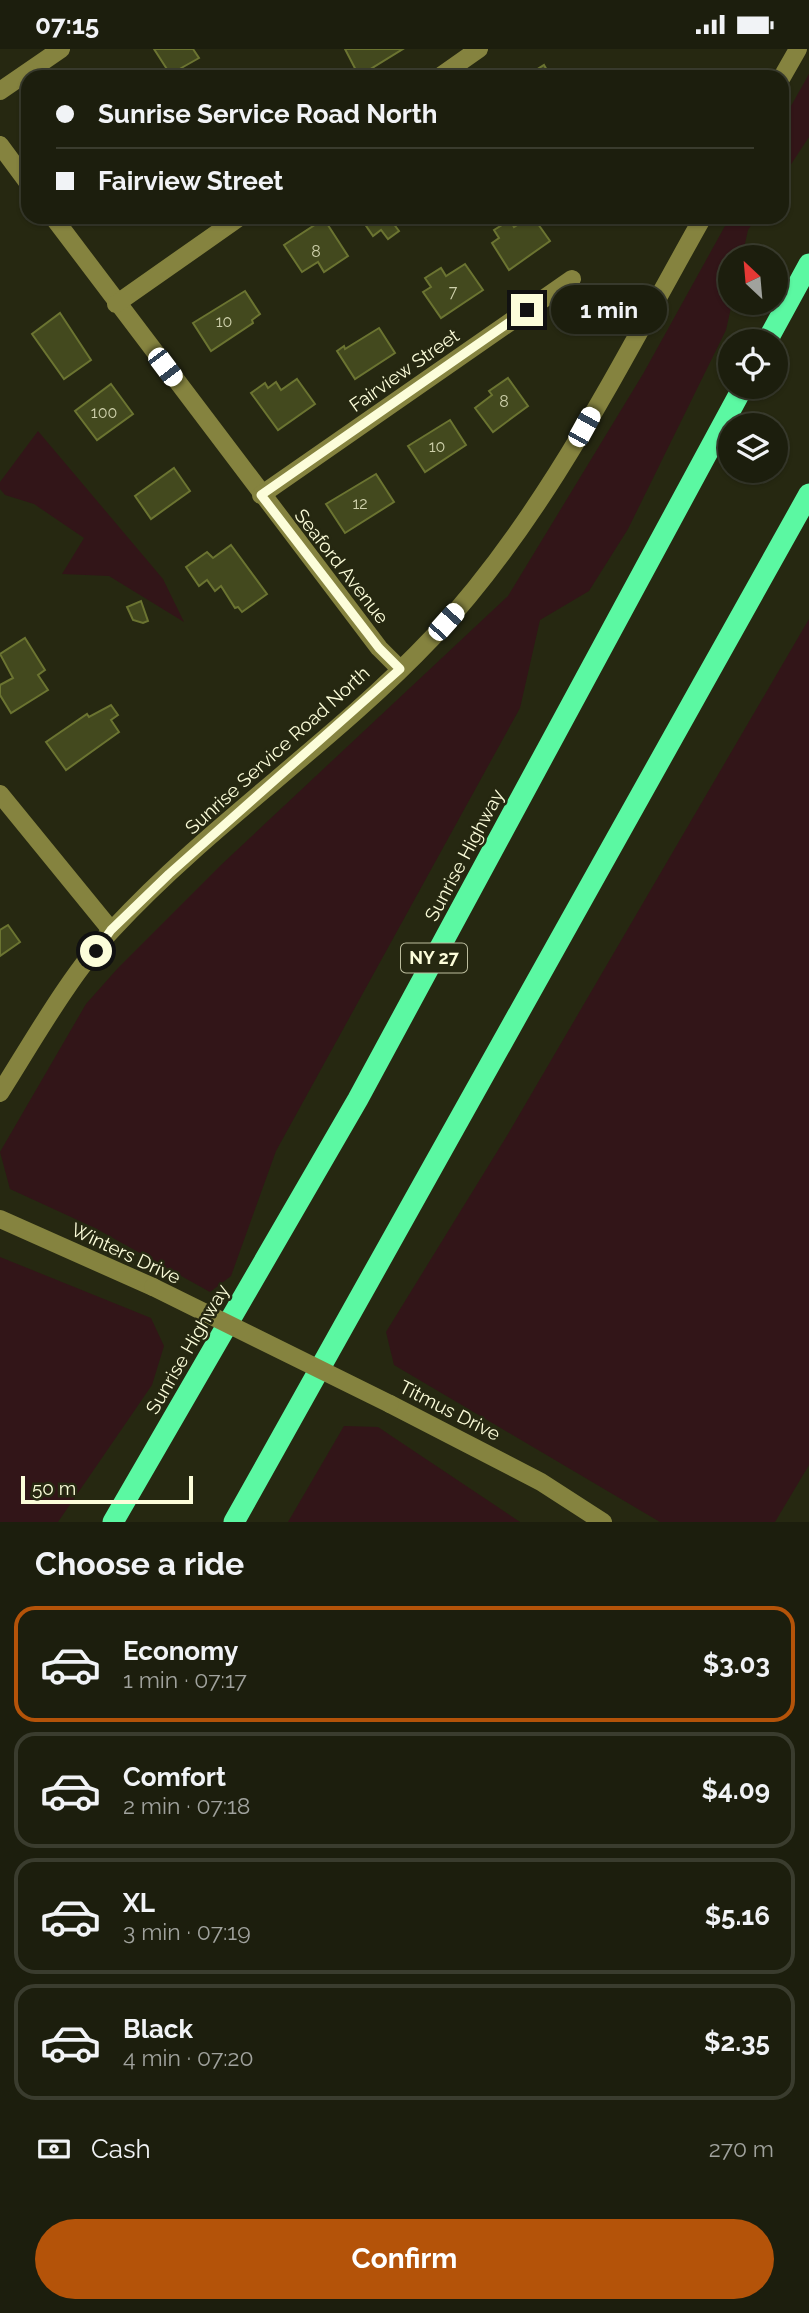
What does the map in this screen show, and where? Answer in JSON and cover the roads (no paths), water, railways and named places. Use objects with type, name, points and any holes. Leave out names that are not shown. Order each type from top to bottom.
[{"type":"highway","points":[[774,329],[809,264]]},
{"type":"highway","name":"Sunrise Highway","points":[[113,1522],[358,1099],[737,399]]},
{"type":"highway","points":[[234,1522],[809,494]]},
{"type":"street","points":[[30,70],[61,49]]},
{"type":"street","points":[[449,70],[479,49]]},
{"type":"street","points":[[786,70],[798,49]]},
{"type":"street","points":[[0,91],[21,77]]},
{"type":"street","points":[[0,145],[21,174]]},
{"type":"street","name":"Seaford Avenue","points":[[58,224],[261,495],[379,648],[400,669]]},
{"type":"street","points":[[116,304],[230,224]]},
{"type":"street","name":"Sunrise Service Road North","points":[[0,1093],[50,1015],[111,930],[169,874],[400,669],[490,571],[561,468],[699,224]]},
{"type":"street","name":"Fairview Street","points":[[261,495],[572,279]]},
{"type":"street","points":[[0,794],[111,930]]},
{"type":"street","name":"Winters Drive","points":[[0,1219],[153,1287],[272,1345]]},
{"type":"street","name":"Titmus Drive","points":[[272,1345],[541,1482],[603,1522]]}]
